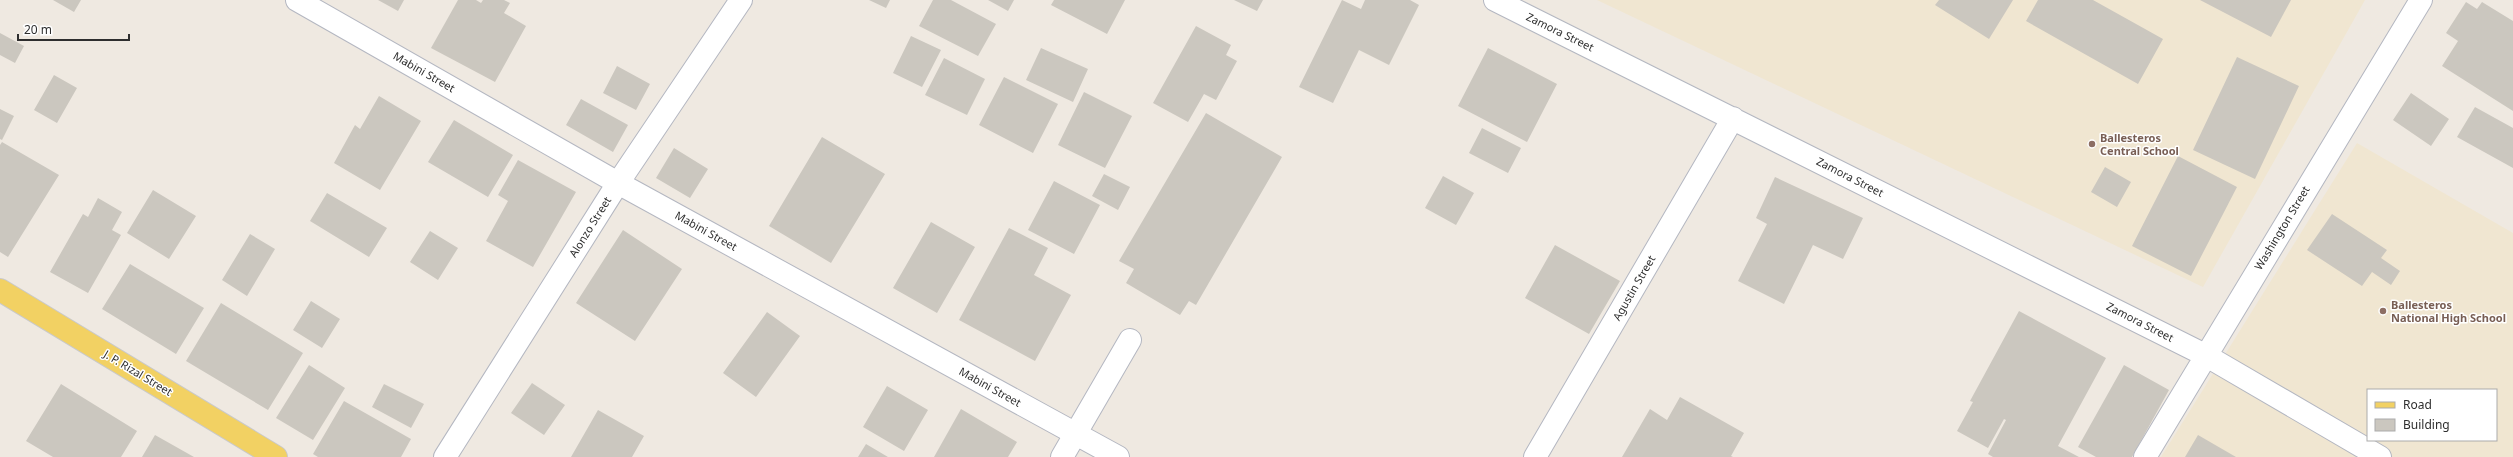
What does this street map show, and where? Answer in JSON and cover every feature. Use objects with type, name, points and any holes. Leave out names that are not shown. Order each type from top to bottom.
[{"type":"main road","name":"J. P. Rizal Street","points":[[0,290],[276,457]]},
{"type":"street","name":"Mabini Street","points":[[297,0],[618,183],[1118,457]]},
{"type":"street","name":"Alonzo Street","points":[[445,457],[618,183],[741,0]]},
{"type":"street","name":"Zamora Street","points":[[1496,0],[2205,355],[2380,457]]},
{"type":"street","name":"Washington Street","points":[[2145,457],[2205,355],[2421,0]]},
{"type":"street","name":"Agustin Street","points":[[1535,457],[1733,118]]},
{"type":"street","points":[[1062,457],[1130,340]]},
{"type":"shaded area","name":"Ballesteros Central School","points":[[1597,0],[2365,0],[2203,287]]},
{"type":"shaded area","name":"Ballesteros National High School","points":[[2357,143],[2513,233],[2513,457],[2161,457]]},
{"type":"building","points":[[53,0],[81,0],[74,12]]},
{"type":"building","points":[[378,0],[404,0],[398,11]]},
{"type":"building","points":[[458,0],[476,0],[481,3],[483,0],[504,0],[510,3],[504,13],[526,26],[495,82],[431,48]]},
{"type":"building","points":[[869,0],[890,0],[886,8]]},
{"type":"building","points":[[933,0],[951,0],[996,24],[978,56],[919,26]]},
{"type":"building","points":[[988,0],[1014,0],[1008,11]]},
{"type":"building","points":[[1054,0],[1125,0],[1107,34],[1051,5]]},
{"type":"building","points":[[1234,0],[1263,0],[1257,11]]},
{"type":"building","points":[[1342,0],[1361,9],[1365,0],[1410,0],[1419,5],[1389,65],[1359,50],[1333,103],[1299,87]]},
{"type":"building","points":[[1939,0],[2013,0],[1989,39],[1935,5]]},
{"type":"building","points":[[2038,0],[2093,0],[2163,39],[2138,84],[2026,21]]},
{"type":"building","points":[[2200,0],[2291,0],[2271,37]]},
{"type":"building","points":[[2466,2],[2477,9],[2482,2],[2513,21],[2513,111],[2442,66],[2458,41],[2446,33]]},
{"type":"building","points":[[1196,26],[1231,45],[1226,55],[1237,61],[1216,100],[1204,94],[1188,122],[1153,103]]},
{"type":"building","points":[[0,33],[24,46],[15,63],[0,55]]},
{"type":"building","points":[[911,36],[941,50],[922,87],[893,73]]},
{"type":"building","points":[[1041,48],[1088,69],[1073,102],[1026,80]]},
{"type":"building","points":[[1488,48],[1557,84],[1527,142],[1458,106]]},
{"type":"building","points":[[2237,57],[2299,86],[2255,179],[2193,150]]},
{"type":"building","points":[[944,58],[985,79],[967,115],[925,95]]},
{"type":"building","points":[[617,66],[650,84],[636,110],[603,93]]},
{"type":"building","points":[[54,75],[77,88],[57,123],[34,110]]},
{"type":"building","points":[[1004,77],[1058,104],[1033,153],[979,125]]},
{"type":"building","points":[[1084,92],[1132,116],[1105,168],[1058,145]]},
{"type":"building","points":[[2411,93],[2449,119],[2431,146],[2393,120]]},
{"type":"building","points":[[379,96],[421,121],[380,190],[334,163],[355,125],[360,129]]},
{"type":"building","points":[[581,99],[628,125],[613,152],[566,125]]},
{"type":"building","points":[[2475,107],[2513,128],[2513,168],[2457,137]]},
{"type":"building","points":[[0,109],[14,116],[2,140],[0,139]]},
{"type":"building","points":[[1206,113],[1282,157],[1196,305],[1189,301],[1180,315],[1126,283],[1134,269],[1119,261]]},
{"type":"building","points":[[454,120],[513,155],[488,197],[428,162]]},
{"type":"building","points":[[1482,128],[1521,148],[1508,173],[1469,153]]},
{"type":"building","points":[[822,137],[885,174],[831,263],[769,226]]},
{"type":"building","points":[[2,142],[59,175],[8,257],[0,252],[0,145]]},
{"type":"building","points":[[674,148],[708,169],[690,198],[656,178]]},
{"type":"building","points":[[2178,156],[2237,187],[2191,276],[2132,246]]},
{"type":"building","points":[[518,160],[576,192],[533,267],[486,241],[508,201],[498,195]]},
{"type":"building","points":[[2105,167],[2131,182],[2117,207],[2091,192]]},
{"type":"building","points":[[1104,174],[1130,187],[1118,210],[1092,196]]},
{"type":"building","points":[[1443,176],[1474,193],[1456,225],[1425,208]]},
{"type":"building","points":[[1775,177],[1863,218],[1843,259],[1813,245],[1784,304],[1738,281],[1767,224],[1756,218]]},
{"type":"building","points":[[1054,181],[1100,205],[1074,254],[1028,230]]},
{"type":"building","points":[[153,190],[196,216],[169,259],[127,233]]},
{"type":"building","points":[[327,193],[387,228],[369,257],[310,221]]},
{"type":"building","points":[[98,198],[122,212],[112,230],[121,235],[88,293],[50,272],[83,214],[88,217]]},
{"type":"building","points":[[2332,214],[2387,250],[2381,258],[2400,271],[2391,285],[2372,272],[2362,286],[2307,250]]},
{"type":"building","points":[[931,222],[975,247],[937,313],[893,288]]},
{"type":"building","points":[[1009,228],[1048,248],[1034,275],[1071,295],[1035,361],[959,320]]},
{"type":"building","points":[[623,230],[682,269],[635,341],[576,303]]},
{"type":"building","points":[[430,231],[458,248],[438,280],[410,262]]},
{"type":"building","points":[[250,234],[275,249],[247,296],[222,280]]},
{"type":"building","points":[[1555,245],[1620,281],[1589,334],[1525,298]]},
{"type":"building","points":[[130,264],[204,308],[176,354],[102,309]]},
{"type":"building","points":[[311,301],[340,319],[322,348],[293,330]]},
{"type":"building","points":[[221,303],[303,353],[268,410],[186,361]]},
{"type":"building","points":[[2019,311],[2106,358],[2058,446],[2079,457],[1993,457],[1988,454],[2006,420],[2004,419],[1988,448],[1957,431],[1973,402],[1970,401]]},
{"type":"building","points":[[767,312],[800,336],[756,397],[723,373]]},
{"type":"building","points":[[309,365],[345,388],[313,440],[276,418]]},
{"type":"building","points":[[2124,365],[2169,390],[2132,457],[2096,457],[2078,447]]},
{"type":"building","points":[[532,383],[565,405],[544,435],[511,413]]},
{"type":"building","points":[[61,384],[137,431],[121,457],[53,457],[26,441]]},
{"type":"building","points":[[384,384],[424,404],[411,428],[372,407]]},
{"type":"building","points":[[887,386],[928,410],[904,451],[863,427]]},
{"type":"building","points":[[1680,397],[1744,433],[1731,456],[1733,457],[1622,457],[1650,409],[1667,420]]},
{"type":"building","points":[[344,401],[411,439],[401,457],[318,457],[313,454]]},
{"type":"building","points":[[961,409],[1017,442],[1008,457],[934,457]]},
{"type":"building","points":[[598,410],[644,436],[632,457],[571,457]]},
{"type":"building","points":[[155,435],[194,457],[142,457]]},
{"type":"building","points":[[2198,435],[2236,457],[2185,457]]},
{"type":"building","points":[[866,444],[888,457],[858,457]]},
{"type":"place","name":"Ballesteros Central School","points":[[2092,144]]},
{"type":"place","name":"Ballesteros National High School","points":[[2383,311]]}]
